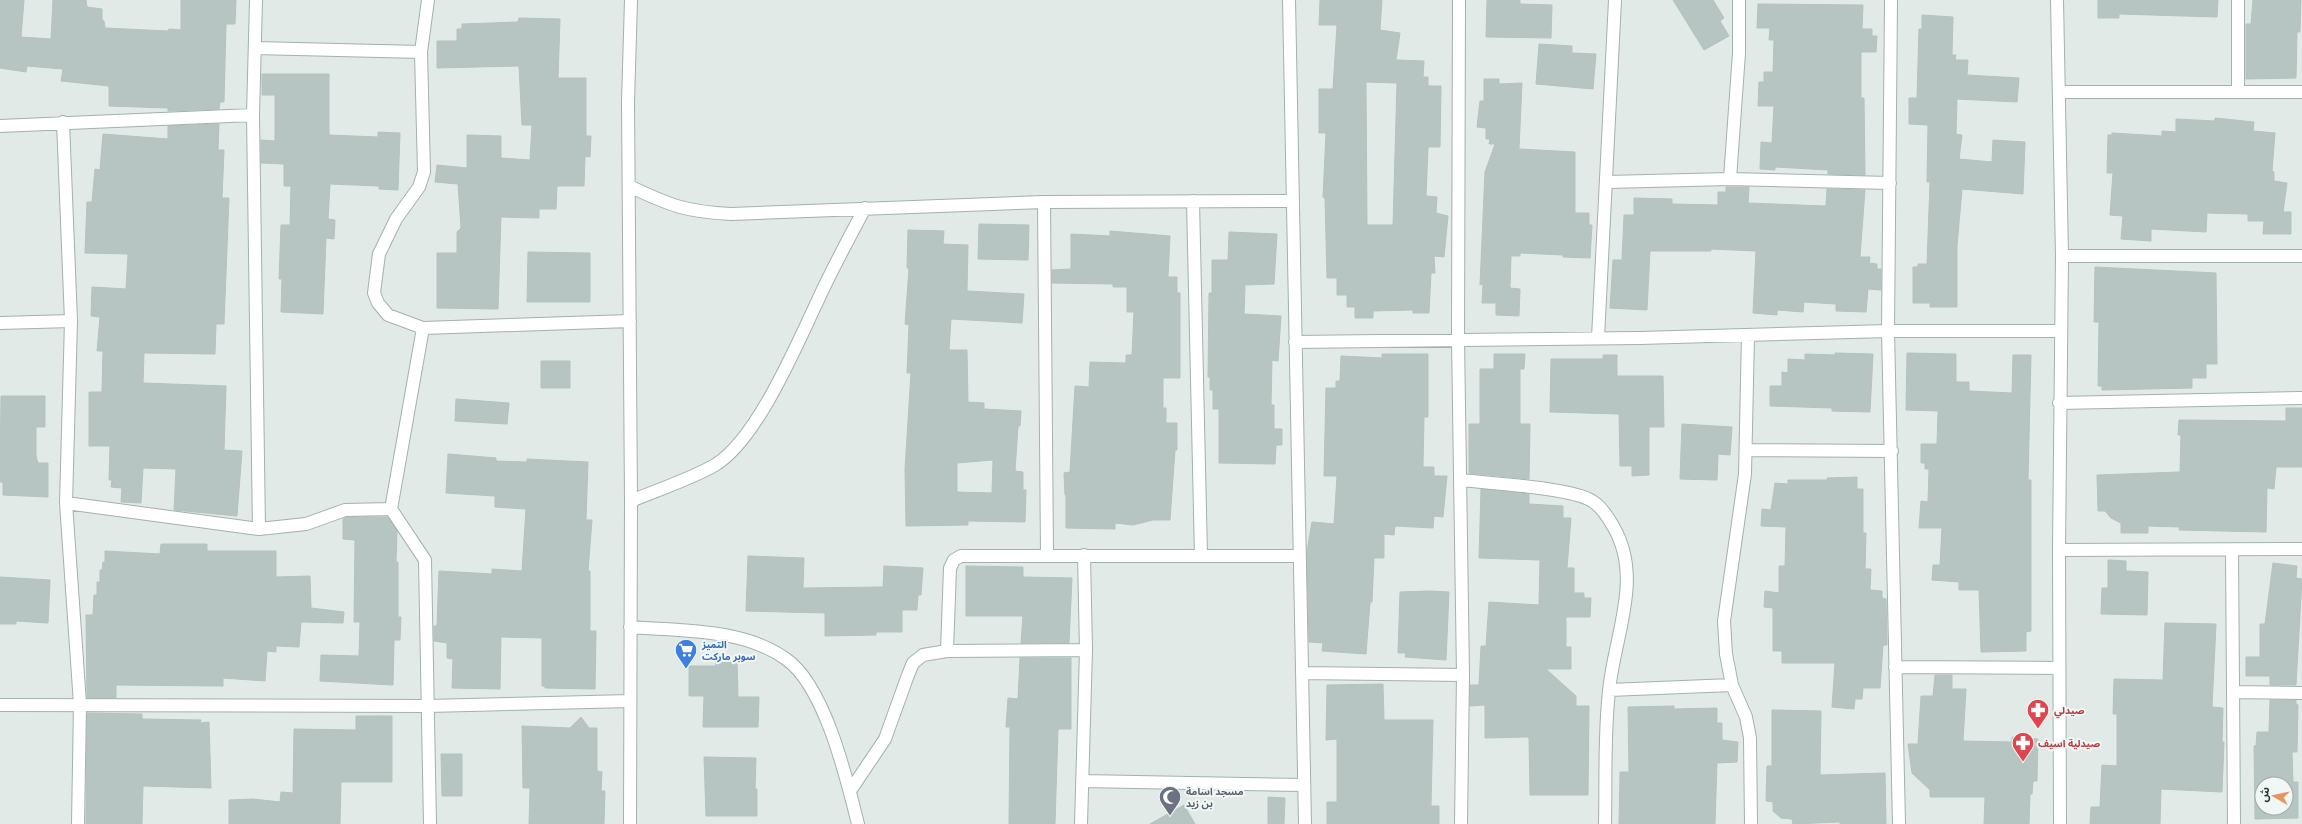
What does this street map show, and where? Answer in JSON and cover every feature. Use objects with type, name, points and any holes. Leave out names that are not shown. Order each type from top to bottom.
[{"type":"street","points":[[256,0],[253,115],[259,529]]},
{"type":"street","points":[[428,0],[421,52],[424,172],[419,188],[396,219],[382,248],[374,293],[378,303],[388,315],[423,328],[630,321]]},
{"type":"street","points":[[630,824],[631,501],[629,186],[631,0]]},
{"type":"street","points":[[1289,0],[1305,824]]},
{"type":"street","points":[[1459,0],[1458,339],[1463,675],[1461,824]]},
{"type":"street","points":[[1598,338],[1615,0]]},
{"type":"street","points":[[1730,179],[1739,53],[1739,0]]},
{"type":"street","points":[[1891,0],[1888,331],[1892,450],[1899,824]]},
{"type":"street","points":[[2057,0],[2062,256],[2059,403],[2060,824]]},
{"type":"street","points":[[2238,0],[2238,91]]},
{"type":"street","points":[[255,48],[421,52]]},
{"type":"street","points":[[2059,92],[2302,92]]},
{"type":"street","points":[[0,126],[63,122],[253,115]]},
{"type":"street","points":[[63,122],[71,321],[66,503],[80,704],[78,824]]},
{"type":"street","points":[[1606,182],[1730,179],[1890,183]]},
{"type":"street","points":[[629,186],[669,206],[699,213],[730,214],[1044,202],[1293,201]]},
{"type":"street","points":[[1193,201],[1201,556]]},
{"type":"street","points":[[1044,202],[1047,555]]},
{"type":"street","points":[[631,501],[715,465],[736,446],[753,425],[790,359],[818,299],[865,208]]},
{"type":"street","points":[[2062,256],[2302,256]]},
{"type":"street","points":[[0,323],[71,321]]},
{"type":"street","points":[[423,328],[391,509],[424,560],[430,824]]},
{"type":"street","points":[[1295,342],[1598,338],[1888,331],[2061,331]]},
{"type":"street","points":[[1748,335],[1747,450],[1742,506],[1724,621],[1726,654],[1732,685],[1746,717],[1750,738],[1751,824]]},
{"type":"street","points":[[2059,403],[2302,398]]},
{"type":"street","points":[[1747,450],[1892,450]]},
{"type":"street","points":[[1461,480],[1573,494],[1592,500],[1605,512],[1620,537],[1626,559],[1628,579],[1621,629],[1608,690],[1606,824]]},
{"type":"street","points":[[66,503],[259,529],[306,524],[345,510],[391,509]]},
{"type":"street","points":[[2059,550],[2302,549]]},
{"type":"street","points":[[2232,550],[2234,824]]},
{"type":"street","points":[[1081,824],[1086,650],[1084,555]]},
{"type":"street","points":[[947,651],[950,568],[954,560],[961,556],[1300,556]]},
{"type":"street","points":[[630,627],[702,632],[737,639],[764,647],[787,659],[807,681],[828,723],[850,791],[858,824]]},
{"type":"street","points":[[850,791],[885,739],[913,663],[923,655],[947,651],[1086,650]]},
{"type":"street","points":[[1895,667],[2059,668]]},
{"type":"street","points":[[1302,673],[1463,675]]},
{"type":"street","points":[[1608,690],[1732,685]]},
{"type":"street","points":[[2233,692],[2302,693]]},
{"type":"street","points":[[0,705],[428,706],[630,701]]},
{"type":"street","points":[[1082,781],[1304,785]]},
{"type":"building","points":[[0,0],[24,0],[21,37],[51,39],[53,0],[86,0],[87,7],[102,9],[102,20],[104,21],[105,28],[168,31],[169,29],[181,30],[181,0],[236,0],[235,24],[226,24],[224,102],[220,102],[219,109],[168,111],[168,108],[109,106],[109,86],[61,81],[63,69],[27,66],[26,72],[0,68]]},
{"type":"building","points":[[1320,0],[1382,0],[1380,30],[1400,33],[1396,60],[1424,61],[1423,77],[1428,77],[1428,86],[1441,86],[1440,147],[1428,147],[1426,196],[1437,197],[1436,213],[1448,216],[1444,257],[1434,256],[1435,273],[1431,273],[1429,313],[1413,313],[1413,310],[1373,311],[1373,318],[1355,318],[1355,307],[1347,307],[1347,295],[1337,295],[1337,278],[1327,278],[1325,198],[1323,197],[1326,133],[1319,133],[1319,89],[1333,89],[1337,25],[1319,25]],"holes":[[[1366,82],[1397,83],[1393,225],[1367,225]]]},
{"type":"building","points":[[1487,0],[1520,0],[1520,4],[1552,5],[1551,38],[1486,37]]},
{"type":"building","points":[[1673,0],[1713,0],[1724,18],[1720,21],[1729,36],[1704,50]]},
{"type":"building","points":[[2098,0],[2218,0],[2217,17],[2119,14],[2119,18],[2098,18]]},
{"type":"building","points":[[2253,0],[2301,0],[2300,32],[2297,32],[2296,78],[2246,79],[2246,24],[2251,24]]},
{"type":"building","points":[[1758,4],[1863,5],[1862,29],[1872,29],[1872,36],[1877,36],[1876,52],[1861,52],[1861,98],[1864,98],[1865,175],[1828,174],[1828,170],[1775,167],[1775,170],[1760,169],[1761,142],[1772,143],[1774,106],[1758,106],[1759,82],[1764,82],[1764,72],[1773,72],[1774,40],[1769,40],[1770,28],[1757,28]]},
{"type":"building","points":[[1922,15],[1953,17],[1952,55],[1956,55],[1955,60],[1968,60],[1967,75],[2019,78],[2017,102],[1957,99],[1956,134],[1962,135],[1959,159],[1992,162],[1993,140],[2025,142],[2023,194],[1962,189],[1957,246],[1957,307],[1930,307],[1930,303],[1913,303],[1913,267],[1918,267],[1918,264],[1927,264],[1930,182],[1927,182],[1928,125],[1909,124],[1909,98],[1917,98],[1919,29],[1922,29]]},
{"type":"building","points":[[519,18],[560,19],[558,78],[586,78],[586,136],[591,136],[590,157],[585,156],[584,186],[557,186],[556,209],[539,209],[539,218],[501,217],[498,309],[437,308],[437,253],[457,253],[457,232],[461,228],[458,184],[435,182],[437,165],[467,168],[467,135],[501,136],[501,158],[530,160],[532,125],[522,125],[519,66],[437,68],[437,41],[457,41],[457,29],[462,29],[462,24],[518,22]]},
{"type":"building","points":[[1539,44],[1572,46],[1572,53],[1596,54],[1593,89],[1536,84]]},
{"type":"building","points":[[262,74],[329,74],[329,135],[378,137],[378,132],[400,133],[398,190],[379,189],[379,186],[330,184],[328,219],[335,220],[334,239],[326,238],[323,314],[281,312],[282,279],[279,279],[281,225],[290,225],[291,186],[284,186],[284,164],[261,163],[261,140],[275,141],[275,95],[262,95]]},
{"type":"building","points":[[1484,79],[1499,79],[1499,84],[1522,83],[1519,149],[1575,152],[1575,213],[1589,213],[1589,225],[1592,225],[1590,258],[1520,253],[1520,256],[1511,256],[1510,288],[1520,289],[1519,316],[1496,315],[1496,303],[1482,303],[1483,284],[1480,285],[1485,172],[1495,144],[1489,144],[1490,139],[1486,139],[1486,128],[1477,127],[1480,101],[1484,101]]},
{"type":"building","points":[[2215,118],[2254,122],[2253,131],[2275,133],[2272,171],[2274,172],[2274,181],[2287,183],[2283,212],[2291,212],[2291,234],[2263,234],[2264,221],[2248,221],[2248,214],[2207,213],[2206,232],[2151,229],[2151,241],[2121,239],[2123,216],[2110,215],[2113,173],[2107,173],[2108,135],[2112,135],[2112,133],[2162,136],[2162,131],[2176,132],[2176,119],[2215,121]]},
{"type":"building","points":[[219,124],[218,150],[224,150],[222,198],[229,198],[224,324],[216,324],[215,354],[144,353],[143,383],[226,386],[224,450],[242,451],[237,516],[174,510],[176,469],[143,468],[141,503],[121,502],[122,488],[111,487],[112,480],[109,480],[110,446],[89,446],[89,392],[102,392],[103,351],[97,351],[100,317],[91,316],[92,287],[126,289],[128,254],[85,253],[87,202],[92,202],[95,169],[100,170],[103,134],[168,139],[168,126]]},
{"type":"building","points":[[1726,187],[1749,187],[1748,203],[1826,206],[1827,189],[1865,190],[1860,257],[1870,257],[1869,263],[1877,264],[1877,269],[1881,269],[1881,290],[1868,289],[1866,312],[1836,311],[1836,304],[1804,302],[1803,312],[1777,310],[1777,315],[1753,313],[1756,251],[1711,249],[1711,251],[1650,251],[1647,310],[1610,308],[1613,260],[1622,260],[1624,215],[1634,215],[1634,198],[1672,199],[1672,204],[1718,205],[1718,192],[1726,192]]},
{"type":"building","points":[[979,224],[1029,225],[1028,260],[978,259]]},
{"type":"building","points":[[908,230],[944,231],[943,244],[968,245],[967,291],[1024,294],[1022,323],[951,319],[949,350],[967,350],[968,402],[984,403],[984,409],[1021,411],[1020,426],[1018,426],[1015,471],[1023,472],[1023,490],[1026,490],[1025,522],[968,521],[968,525],[906,526],[905,469],[911,373],[907,373],[909,325],[905,324],[909,268],[907,268]],"holes":[[[993,460],[992,493],[957,492],[957,463]]]},
{"type":"building","points":[[1110,231],[1170,236],[1168,277],[1177,277],[1177,293],[1180,293],[1180,378],[1163,378],[1163,408],[1166,408],[1166,423],[1177,423],[1177,450],[1175,450],[1170,520],[1153,520],[1133,525],[1115,523],[1115,529],[1066,528],[1064,473],[1070,472],[1075,386],[1089,387],[1090,362],[1126,363],[1126,355],[1132,355],[1134,312],[1127,312],[1127,287],[1113,287],[1113,284],[1052,283],[1052,270],[1071,269],[1071,234],[1110,236]]},
{"type":"building","points":[[1229,232],[1277,234],[1274,284],[1245,285],[1244,314],[1281,316],[1278,361],[1272,360],[1271,405],[1274,405],[1274,429],[1282,429],[1282,445],[1276,445],[1275,464],[1219,463],[1219,409],[1213,409],[1213,390],[1210,390],[1210,377],[1208,377],[1209,293],[1212,293],[1212,260],[1228,260]]},
{"type":"building","points":[[528,252],[590,253],[590,302],[527,302]]},
{"type":"building","points":[[2095,267],[2216,273],[2217,364],[2206,364],[2206,378],[2192,378],[2192,388],[2102,390],[2102,386],[2098,386],[2099,322],[2094,322]]},
{"type":"building","points":[[1835,353],[1873,354],[1870,412],[1832,411],[1832,408],[1770,406],[1770,386],[1782,386],[1782,372],[1788,373],[1788,359],[1805,360],[1805,354],[1835,355]]},
{"type":"building","points":[[1907,353],[1956,354],[1956,382],[1969,382],[1969,391],[2012,393],[2013,355],[2031,355],[2028,480],[2031,480],[2031,631],[2026,632],[2026,651],[1981,652],[1979,590],[1959,590],[1959,582],[1932,580],[1933,565],[1940,565],[1942,528],[1919,528],[1921,501],[1928,502],[1929,469],[1925,469],[1925,463],[1921,463],[1921,444],[1937,444],[1938,411],[1906,410]]},
{"type":"building","points":[[1382,354],[1428,354],[1428,417],[1424,417],[1423,467],[1434,467],[1434,476],[1447,476],[1443,517],[1434,516],[1433,528],[1395,526],[1394,535],[1384,534],[1384,558],[1374,558],[1372,602],[1370,602],[1366,654],[1322,651],[1323,643],[1309,642],[1307,551],[1312,522],[1334,524],[1337,476],[1324,476],[1326,388],[1336,388],[1336,381],[1340,381],[1341,356],[1382,358]]},
{"type":"building","points":[[1494,354],[1525,354],[1524,369],[1520,369],[1520,424],[1530,424],[1529,479],[1469,473],[1469,424],[1480,424],[1480,369],[1494,369]]},
{"type":"building","points":[[1603,355],[1617,355],[1617,376],[1663,376],[1664,427],[1649,427],[1649,475],[1632,476],[1632,466],[1620,466],[1619,414],[1550,412],[1551,359],[1603,359]]},
{"type":"building","points":[[541,361],[570,361],[570,388],[541,388]]},
{"type":"building","points":[[1,396],[45,396],[45,427],[36,427],[36,456],[38,463],[48,463],[48,497],[3,495],[3,482],[0,482]]},
{"type":"building","points":[[456,399],[509,403],[507,424],[455,421]]},
{"type":"building","points":[[2286,408],[2302,408],[2302,467],[2276,467],[2274,489],[2267,488],[2266,532],[2179,530],[2180,527],[2148,526],[2148,533],[2121,533],[2121,523],[2111,518],[2105,511],[2098,511],[2097,475],[2180,472],[2181,435],[2178,435],[2179,420],[2286,421]]},
{"type":"building","points":[[1682,424],[1732,427],[1730,455],[1718,454],[1717,480],[1680,479]]},
{"type":"building","points":[[448,454],[496,458],[496,461],[527,462],[527,459],[588,462],[586,520],[592,520],[588,571],[590,571],[590,631],[596,631],[595,689],[545,688],[545,686],[542,686],[542,638],[501,637],[500,689],[452,688],[453,659],[447,658],[447,643],[434,641],[434,626],[437,626],[439,571],[492,574],[492,569],[522,571],[526,509],[495,507],[495,496],[446,493]]},
{"type":"building","points":[[1857,477],[1857,489],[1863,489],[1863,533],[1866,533],[1865,569],[1871,569],[1870,590],[1882,591],[1882,598],[1886,599],[1887,645],[1883,645],[1880,688],[1863,688],[1862,699],[1855,699],[1854,709],[1832,707],[1835,663],[1782,663],[1782,651],[1773,651],[1773,608],[1764,607],[1765,591],[1779,593],[1779,566],[1785,566],[1786,527],[1761,526],[1762,509],[1771,510],[1775,483],[1788,484],[1788,480],[1827,480],[1827,478]]},
{"type":"building","points":[[1481,489],[1529,494],[1529,504],[1563,506],[1563,518],[1571,518],[1567,568],[1574,568],[1574,593],[1584,593],[1584,598],[1591,598],[1590,617],[1566,617],[1566,647],[1571,647],[1571,669],[1546,669],[1576,696],[1576,706],[1589,706],[1588,795],[1530,795],[1529,737],[1485,738],[1485,705],[1470,706],[1470,685],[1479,685],[1481,646],[1486,646],[1489,602],[1539,605],[1540,560],[1479,558]]},
{"type":"building","points":[[346,517],[388,517],[397,531],[396,562],[398,562],[398,617],[401,617],[400,640],[394,640],[393,685],[320,681],[321,655],[359,656],[360,622],[354,622],[355,540],[343,539],[343,519]]},
{"type":"building","points":[[161,544],[207,544],[207,551],[276,551],[276,577],[310,576],[311,608],[344,612],[343,623],[301,622],[299,647],[276,646],[276,652],[267,651],[265,681],[223,678],[223,686],[116,685],[116,698],[87,698],[86,615],[93,615],[94,595],[97,595],[97,582],[100,582],[100,570],[102,570],[103,562],[105,562],[105,551],[160,554]]},
{"type":"building","points":[[748,556],[804,558],[803,588],[883,587],[884,566],[923,568],[921,595],[918,595],[917,610],[902,610],[902,632],[876,632],[876,635],[825,636],[825,613],[746,611]]},
{"type":"building","points":[[2108,560],[2126,561],[2126,571],[2148,572],[2147,615],[2101,614],[2102,588],[2108,588]]},
{"type":"building","points":[[2273,563],[2297,566],[2296,578],[2302,579],[2296,685],[2270,685],[2270,676],[2246,676],[2246,657],[2260,657],[2260,624],[2265,624]]},
{"type":"building","points":[[966,566],[1023,567],[1023,577],[1072,578],[1069,643],[1021,643],[1023,616],[966,616]]},
{"type":"building","points":[[0,577],[50,580],[48,623],[16,621],[16,624],[0,624]]},
{"type":"building","points":[[1400,592],[1449,592],[1446,660],[1405,657],[1406,653],[1398,653]]},
{"type":"building","points":[[2165,623],[2216,624],[2212,707],[2223,708],[2222,742],[2224,742],[2222,792],[2161,789],[2160,824],[2090,824],[2091,807],[2100,807],[2102,765],[2117,766],[2117,714],[2113,714],[2114,679],[2163,680]]},
{"type":"building","points":[[1020,658],[1071,658],[1071,729],[1058,729],[1055,824],[1009,824],[1010,727],[1006,727],[1008,698],[1018,699]]},
{"type":"building","points":[[716,662],[737,662],[738,697],[759,697],[758,727],[703,727],[704,696],[689,696],[689,666],[716,666]]},
{"type":"building","points":[[1935,675],[1952,675],[1952,689],[1966,689],[1963,741],[2012,742],[2012,737],[2038,739],[2037,781],[2033,781],[2032,794],[2030,794],[2029,824],[1984,824],[1985,797],[1930,797],[1930,790],[1912,773],[1908,744],[1918,744],[1921,696],[1933,696]]},
{"type":"building","points":[[1383,684],[1384,720],[1433,720],[1431,806],[1439,806],[1439,824],[1327,824],[1327,802],[1337,802],[1337,739],[1326,740],[1327,685]]},
{"type":"building","points":[[2270,700],[2296,700],[2296,704],[2298,705],[2297,752],[2292,752],[2293,776],[2254,776],[2254,746],[2256,746],[2257,732],[2269,732]]},
{"type":"building","points":[[1674,706],[1674,709],[1717,708],[1717,723],[1722,723],[1722,740],[1738,742],[1737,762],[1717,763],[1715,824],[1619,824],[1620,772],[1629,772],[1628,707]]},
{"type":"building","points":[[1772,710],[1821,711],[1820,775],[1885,773],[1886,824],[1840,824],[1840,822],[1793,824],[1792,819],[1781,818],[1773,811],[1773,802],[1766,801],[1767,766],[1772,766]]},
{"type":"building","points":[[87,713],[142,714],[142,719],[201,720],[200,723],[209,722],[211,788],[143,786],[142,824],[86,824]]},
{"type":"building","points":[[356,716],[392,716],[392,782],[341,782],[340,824],[229,824],[229,800],[253,799],[280,802],[281,792],[293,793],[294,729],[356,730]]},
{"type":"building","points":[[581,717],[589,728],[597,728],[597,771],[602,772],[601,791],[605,791],[604,824],[529,824],[530,788],[523,788],[522,726],[570,728]]},
{"type":"building","points":[[441,754],[462,754],[462,796],[442,796]]},
{"type":"building","points":[[704,757],[756,758],[755,789],[757,789],[757,816],[706,816]]},
{"type":"building","points":[[2294,782],[2298,782],[2298,818],[2255,819],[2255,816],[2294,816]]},
{"type":"building","points":[[1268,797],[1285,798],[1284,824],[1268,824]]},
{"type":"building","name":"مسجد اسامة بن زيد","points":[[1184,805],[1195,824],[1150,824]]},
{"type":"place","name":"التميز سوبر ماركت","points":[[686,670]]},
{"type":"place","name":"صيدلي","points":[[2038,730]]},
{"type":"place","name":"صيدلية اسيف","points":[[2023,762]]},
{"type":"place","name":"مسجد اسامة بن زيد","points":[[1170,816]]}]
